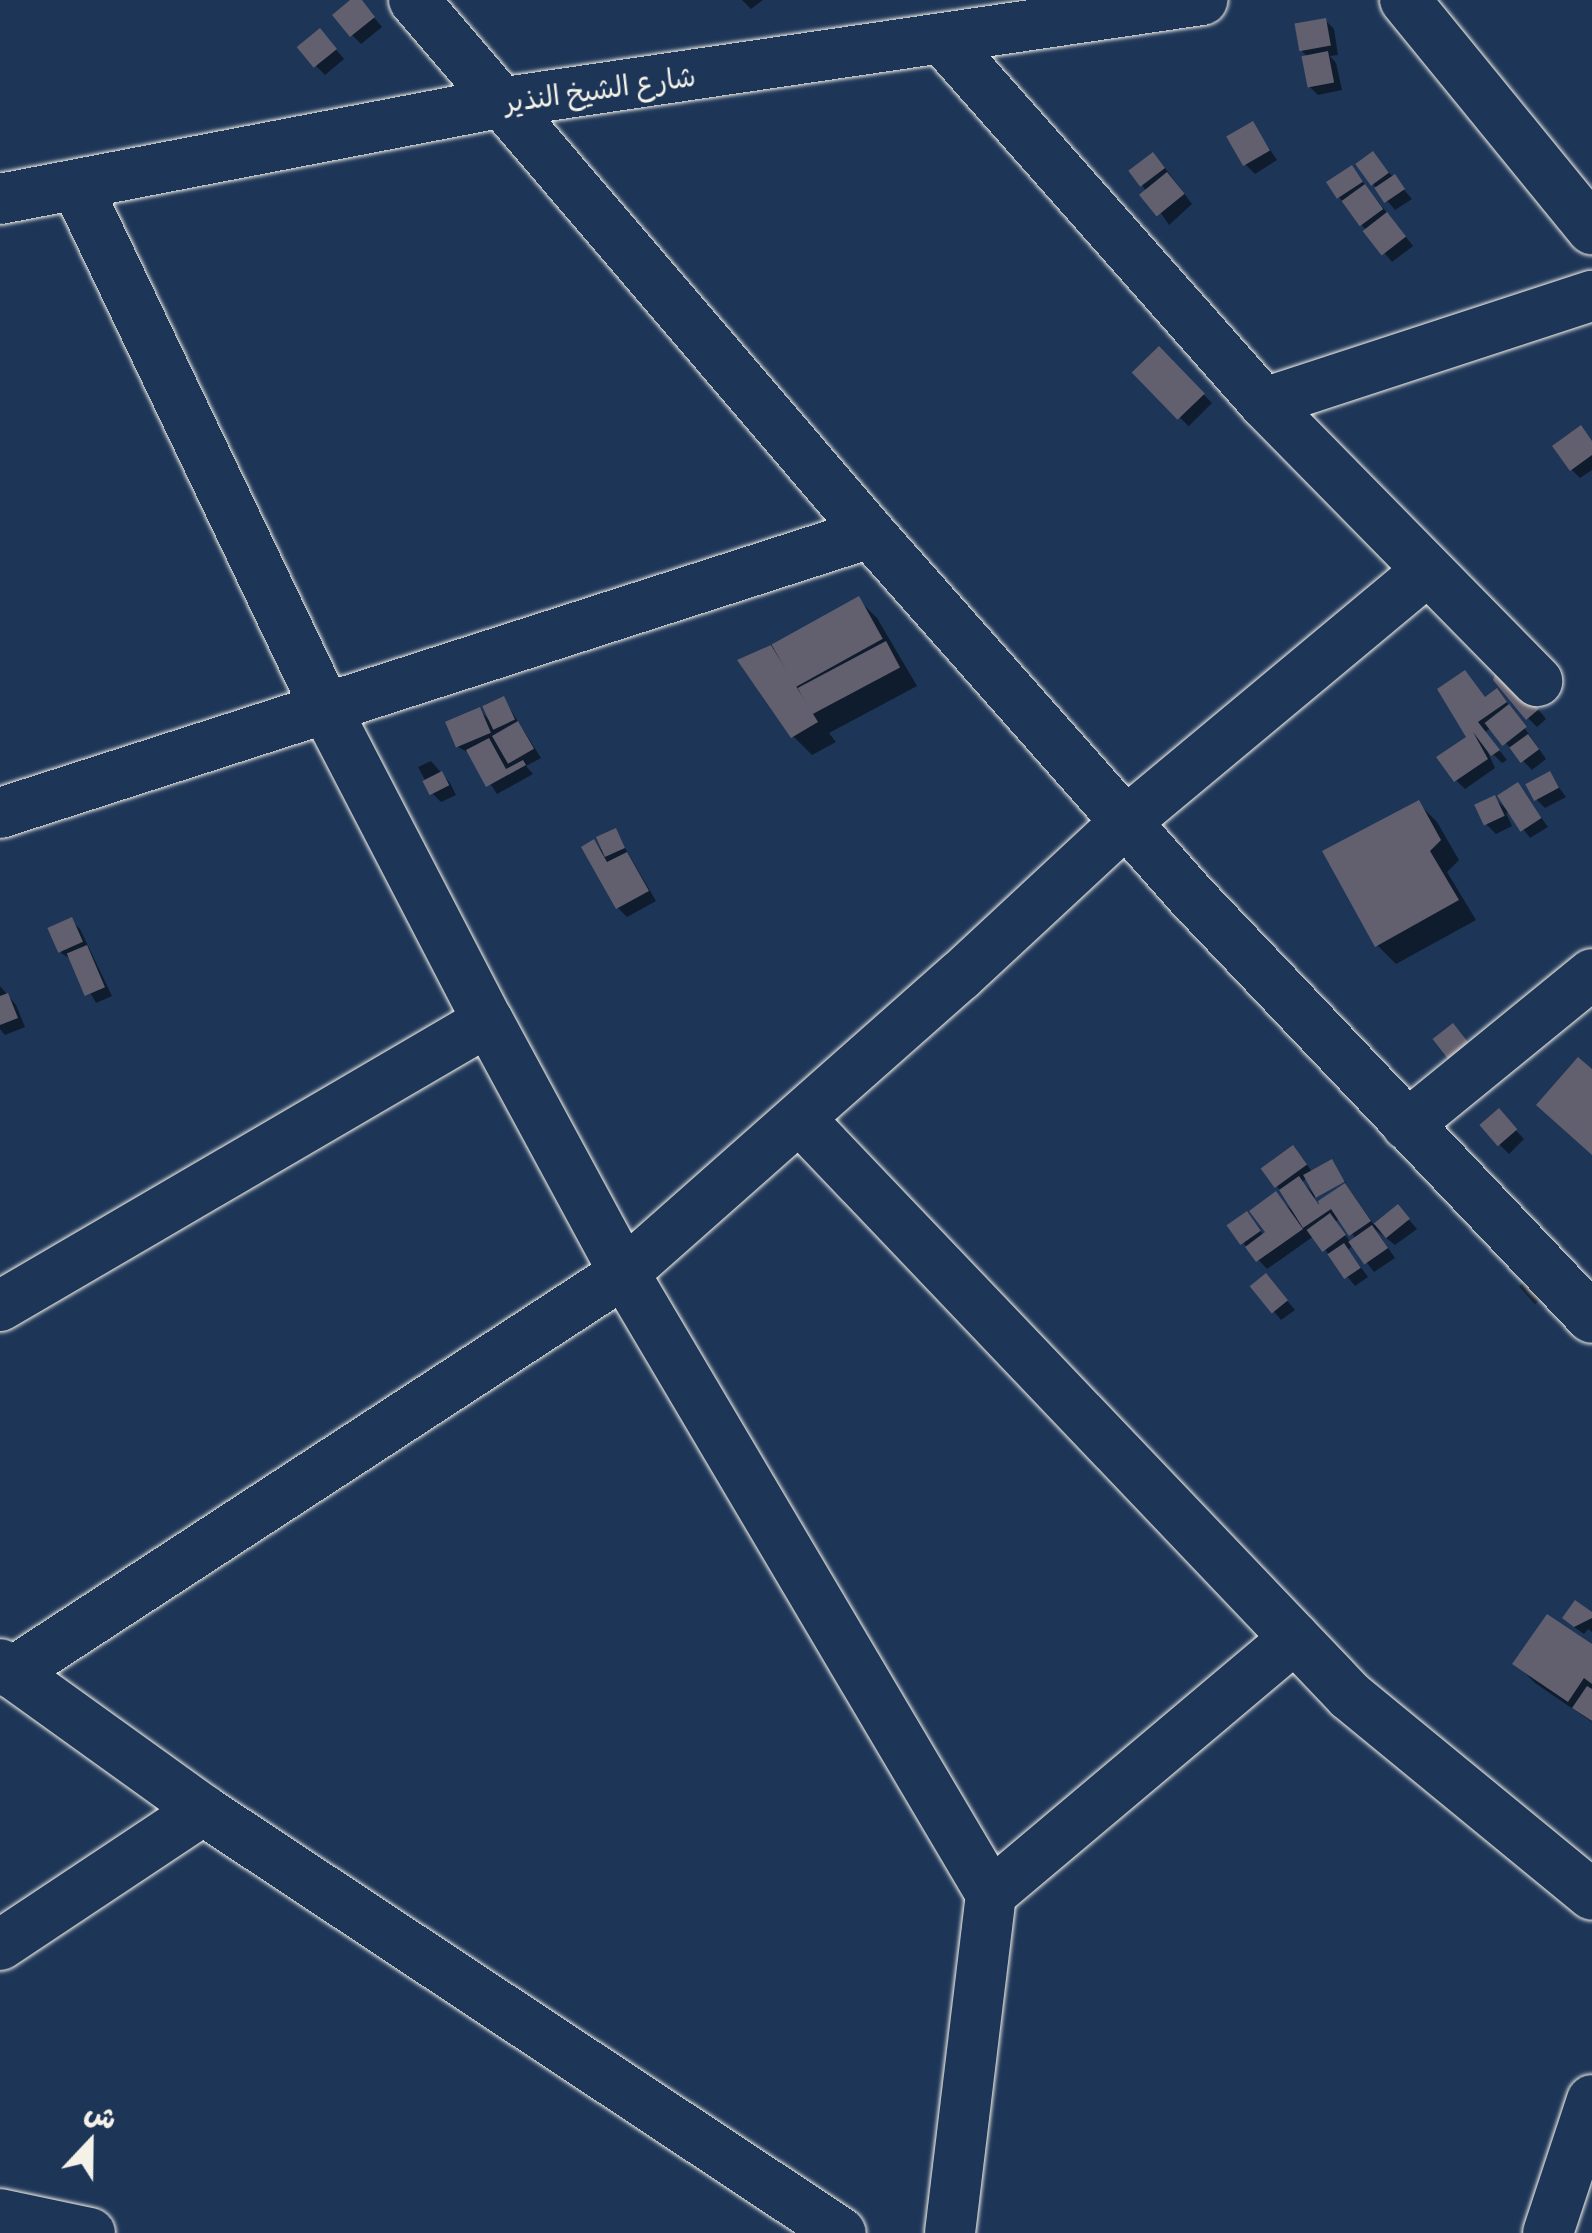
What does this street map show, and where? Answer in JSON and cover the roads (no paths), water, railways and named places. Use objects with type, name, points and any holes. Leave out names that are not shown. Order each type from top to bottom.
[{"type":"street","points":[[414,0],[870,533],[1195,900],[1592,1318]]},
{"type":"street","name":"شارع الشيخ النذير","points":[[0,199],[500,103],[943,40],[1003,15],[1202,0]]},
{"type":"street","points":[[1405,0],[1592,229]]},
{"type":"street","points":[[943,40],[1264,403],[1537,681]]},
{"type":"street","points":[[76,185],[326,710],[488,1022],[624,1273],[991,1894],[950,2233]]},
{"type":"street","points":[[1264,403],[1592,296]]},
{"type":"street","points":[[0,813],[870,533]]},
{"type":"street","points":[[841,2233],[203,1810],[5,1668],[624,1273],[800,1120],[1128,820],[1427,571]]},
{"type":"street","points":[[1407,1125],[1592,974]]},
{"type":"street","points":[[0,1306],[488,1022]]},
{"type":"street","points":[[800,1120],[1350,1696],[1592,1894]]},
{"type":"street","points":[[991,1894],[1295,1638]]},
{"type":"street","points":[[0,1945],[203,1810]]},
{"type":"street","points":[[1548,2233],[1592,2100]]},
{"type":"street","points":[[0,2214],[85,2233]]}]
